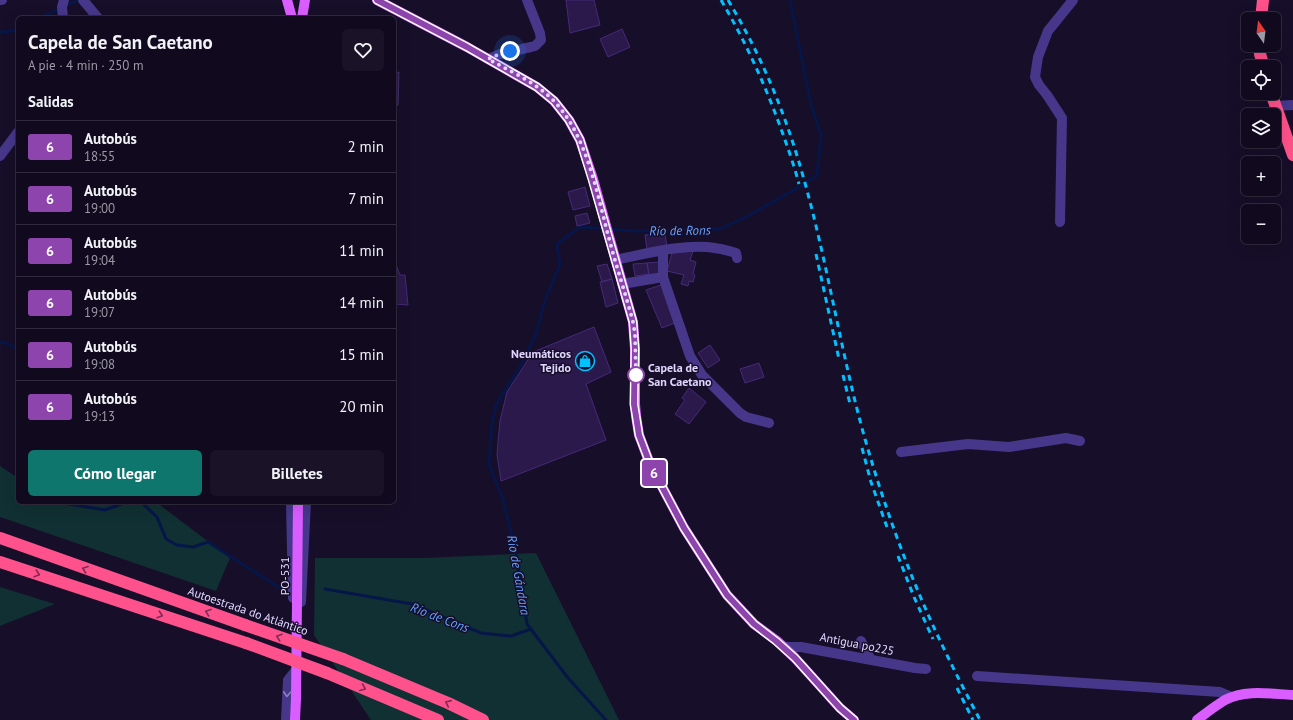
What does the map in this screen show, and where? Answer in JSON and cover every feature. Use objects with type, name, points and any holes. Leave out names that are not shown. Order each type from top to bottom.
[{"type":"highway","points":[[1262,12],[1263,0]]},
{"type":"highway","points":[[1273,100],[1293,155]]},
{"type":"highway","name":"Autoestrada do Atlántico","points":[[0,538],[343,659],[448,703],[483,720]]},
{"type":"highway","points":[[0,562],[246,643],[327,673],[438,720]]},
{"type":"main road","points":[[302,16],[305,0]]},
{"type":"main road","points":[[377,0],[537,87],[547,94],[564,113],[580,140],[629,307],[635,334],[636,376],[634,404],[636,423],[650,464],[684,528],[727,595],[754,624],[784,647],[804,667],[840,708],[854,720]]},
{"type":"main road","points":[[287,2],[291,16]]},
{"type":"main road","name":"PO-531","points":[[295,720],[298,504]]},
{"type":"main road","points":[[1197,720],[1232,697],[1253,693],[1293,695]]},
{"type":"street","points":[[63,16],[62,7],[64,0]]},
{"type":"street","points":[[83,0],[96,16]]},
{"type":"street","points":[[305,0],[305,16]]},
{"type":"street","points":[[488,59],[500,54],[535,46],[541,40],[540,33],[527,0]]},
{"type":"street","points":[[1060,222],[1062,118],[1035,77],[1038,57],[1048,31],[1073,0]]},
{"type":"street","points":[[287,2],[288,16]]},
{"type":"street","points":[[1275,106],[1293,105]]},
{"type":"street","points":[[0,156],[16,135]]},
{"type":"street","points":[[615,260],[675,248],[715,248],[736,253],[737,258]]},
{"type":"street","points":[[663,251],[663,277],[690,356],[702,375],[740,413],[746,417],[769,423]]},
{"type":"street","points":[[622,284],[663,277]]},
{"type":"street","points":[[901,452],[968,444],[1009,447],[1066,438],[1080,441]]},
{"type":"street","name":"PO-531","points":[[291,504],[297,611]]},
{"type":"street","name":"PO-531","points":[[297,611],[306,504]]},
{"type":"street","points":[[297,611],[297,625]]},
{"type":"street","points":[[861,641],[871,660]]},
{"type":"street","name":"Antigua po225","points":[[784,647],[801,647],[926,669]]},
{"type":"street","points":[[286,720],[288,680],[296,670]]},
{"type":"street","points":[[977,676],[1220,692],[1232,697]]},
{"type":"green space","points":[[0,466],[16,477],[16,504],[159,504],[230,558],[216,591],[0,517]]},
{"type":"green space","points":[[536,553],[619,720],[371,720],[314,635],[315,558],[425,558]]},
{"type":"green space","points":[[0,587],[55,604],[0,626]]},
{"type":"building","points":[[566,0],[594,0],[600,25],[570,33]]},
{"type":"building","points":[[622,29],[630,47],[608,57],[600,39]]},
{"type":"building","points":[[399,72],[398,105],[396,106],[396,73]]},
{"type":"building","points":[[585,187],[590,206],[573,210],[568,192]]},
{"type":"building","points":[[587,213],[590,223],[577,226],[575,216]]},
{"type":"building","points":[[665,233],[667,248],[647,250],[645,235]]},
{"type":"building","points":[[693,251],[690,260],[696,262],[693,274],[695,275],[693,282],[689,281],[688,286],[681,284],[684,275],[667,271],[672,253]]},
{"type":"building","points":[[660,262],[661,276],[649,276],[647,263]]},
{"type":"building","points":[[647,263],[649,274],[635,276],[633,264]]},
{"type":"building","points":[[607,264],[612,279],[602,282],[597,266]]},
{"type":"building","points":[[396,265],[400,275],[405,275],[408,305],[396,304]]},
{"type":"building","points":[[612,279],[618,303],[606,307],[600,282]]},
{"type":"building","points":[[661,285],[675,323],[662,328],[646,290]]},
{"type":"building","points":[[594,327],[611,372],[586,384],[606,440],[501,481],[497,455],[500,421],[507,392],[533,352]]},
{"type":"building","points":[[710,345],[720,360],[708,368],[698,353]]},
{"type":"building","points":[[759,363],[764,377],[745,383],[740,369]]},
{"type":"building","points":[[689,388],[706,402],[689,424],[675,414],[685,400],[682,398]]},
{"type":"waterway","points":[[44,16],[78,0],[80,2]]},
{"type":"waterway","name":"Río de Rons","points":[[606,720],[568,678],[527,624],[515,547],[503,500],[489,464],[492,424],[496,405],[521,365],[535,337],[545,300],[560,265],[557,244],[580,227],[638,231],[720,229],[748,216],[801,186],[817,175],[821,135],[811,105],[790,0]]},
{"type":"waterway","points":[[0,32],[12,31],[16,29]]},
{"type":"waterway","name":"Río de Cons","points":[[0,342],[7,343],[16,348]]},
{"type":"waterway","name":"Río de Cons","points":[[69,504],[105,510],[122,504]]},
{"type":"waterway","name":"Río de Cons","points":[[143,504],[157,517],[166,539],[177,545],[193,547],[208,542],[280,588]]},
{"type":"waterway","name":"Río de Cons","points":[[325,589],[412,604],[481,633],[511,636],[531,629]]},
{"type":"railway","points":[[721,0],[740,34],[764,86],[785,140],[799,184]]},
{"type":"railway","points":[[728,0],[761,61],[787,125],[801,169],[818,236],[856,405],[873,466],[900,547],[933,625],[980,720]]},
{"type":"railway","points":[[816,254],[839,359]]},
{"type":"railway","points":[[843,375],[850,404]]},
{"type":"railway","points":[[862,448],[871,482],[888,530]]},
{"type":"railway","points":[[898,556],[933,639]]},
{"type":"railway","points":[[957,688],[973,720]]},
{"type":"bus line","name":"6","points":[[377,0],[467,47],[537,87],[554,101],[569,120],[580,140],[633,322],[635,334],[636,376],[634,404],[639,435],[658,481],[684,528],[727,595],[754,624],[784,647],[804,667],[840,708],[854,720]]},
{"type":"place","name":"Neumáticos Tejido","points":[[585,361]]},
{"type":"place","name":"Capela de San Caetano","points":[[636,375]]},
{"type":"route","points":[[510,51],[488,59],[547,94],[569,120],[580,140],[593,180],[633,322],[635,334],[636,375]]},
{"type":"water label","name":"Río de Gándara","points":[[519,575]]}]
